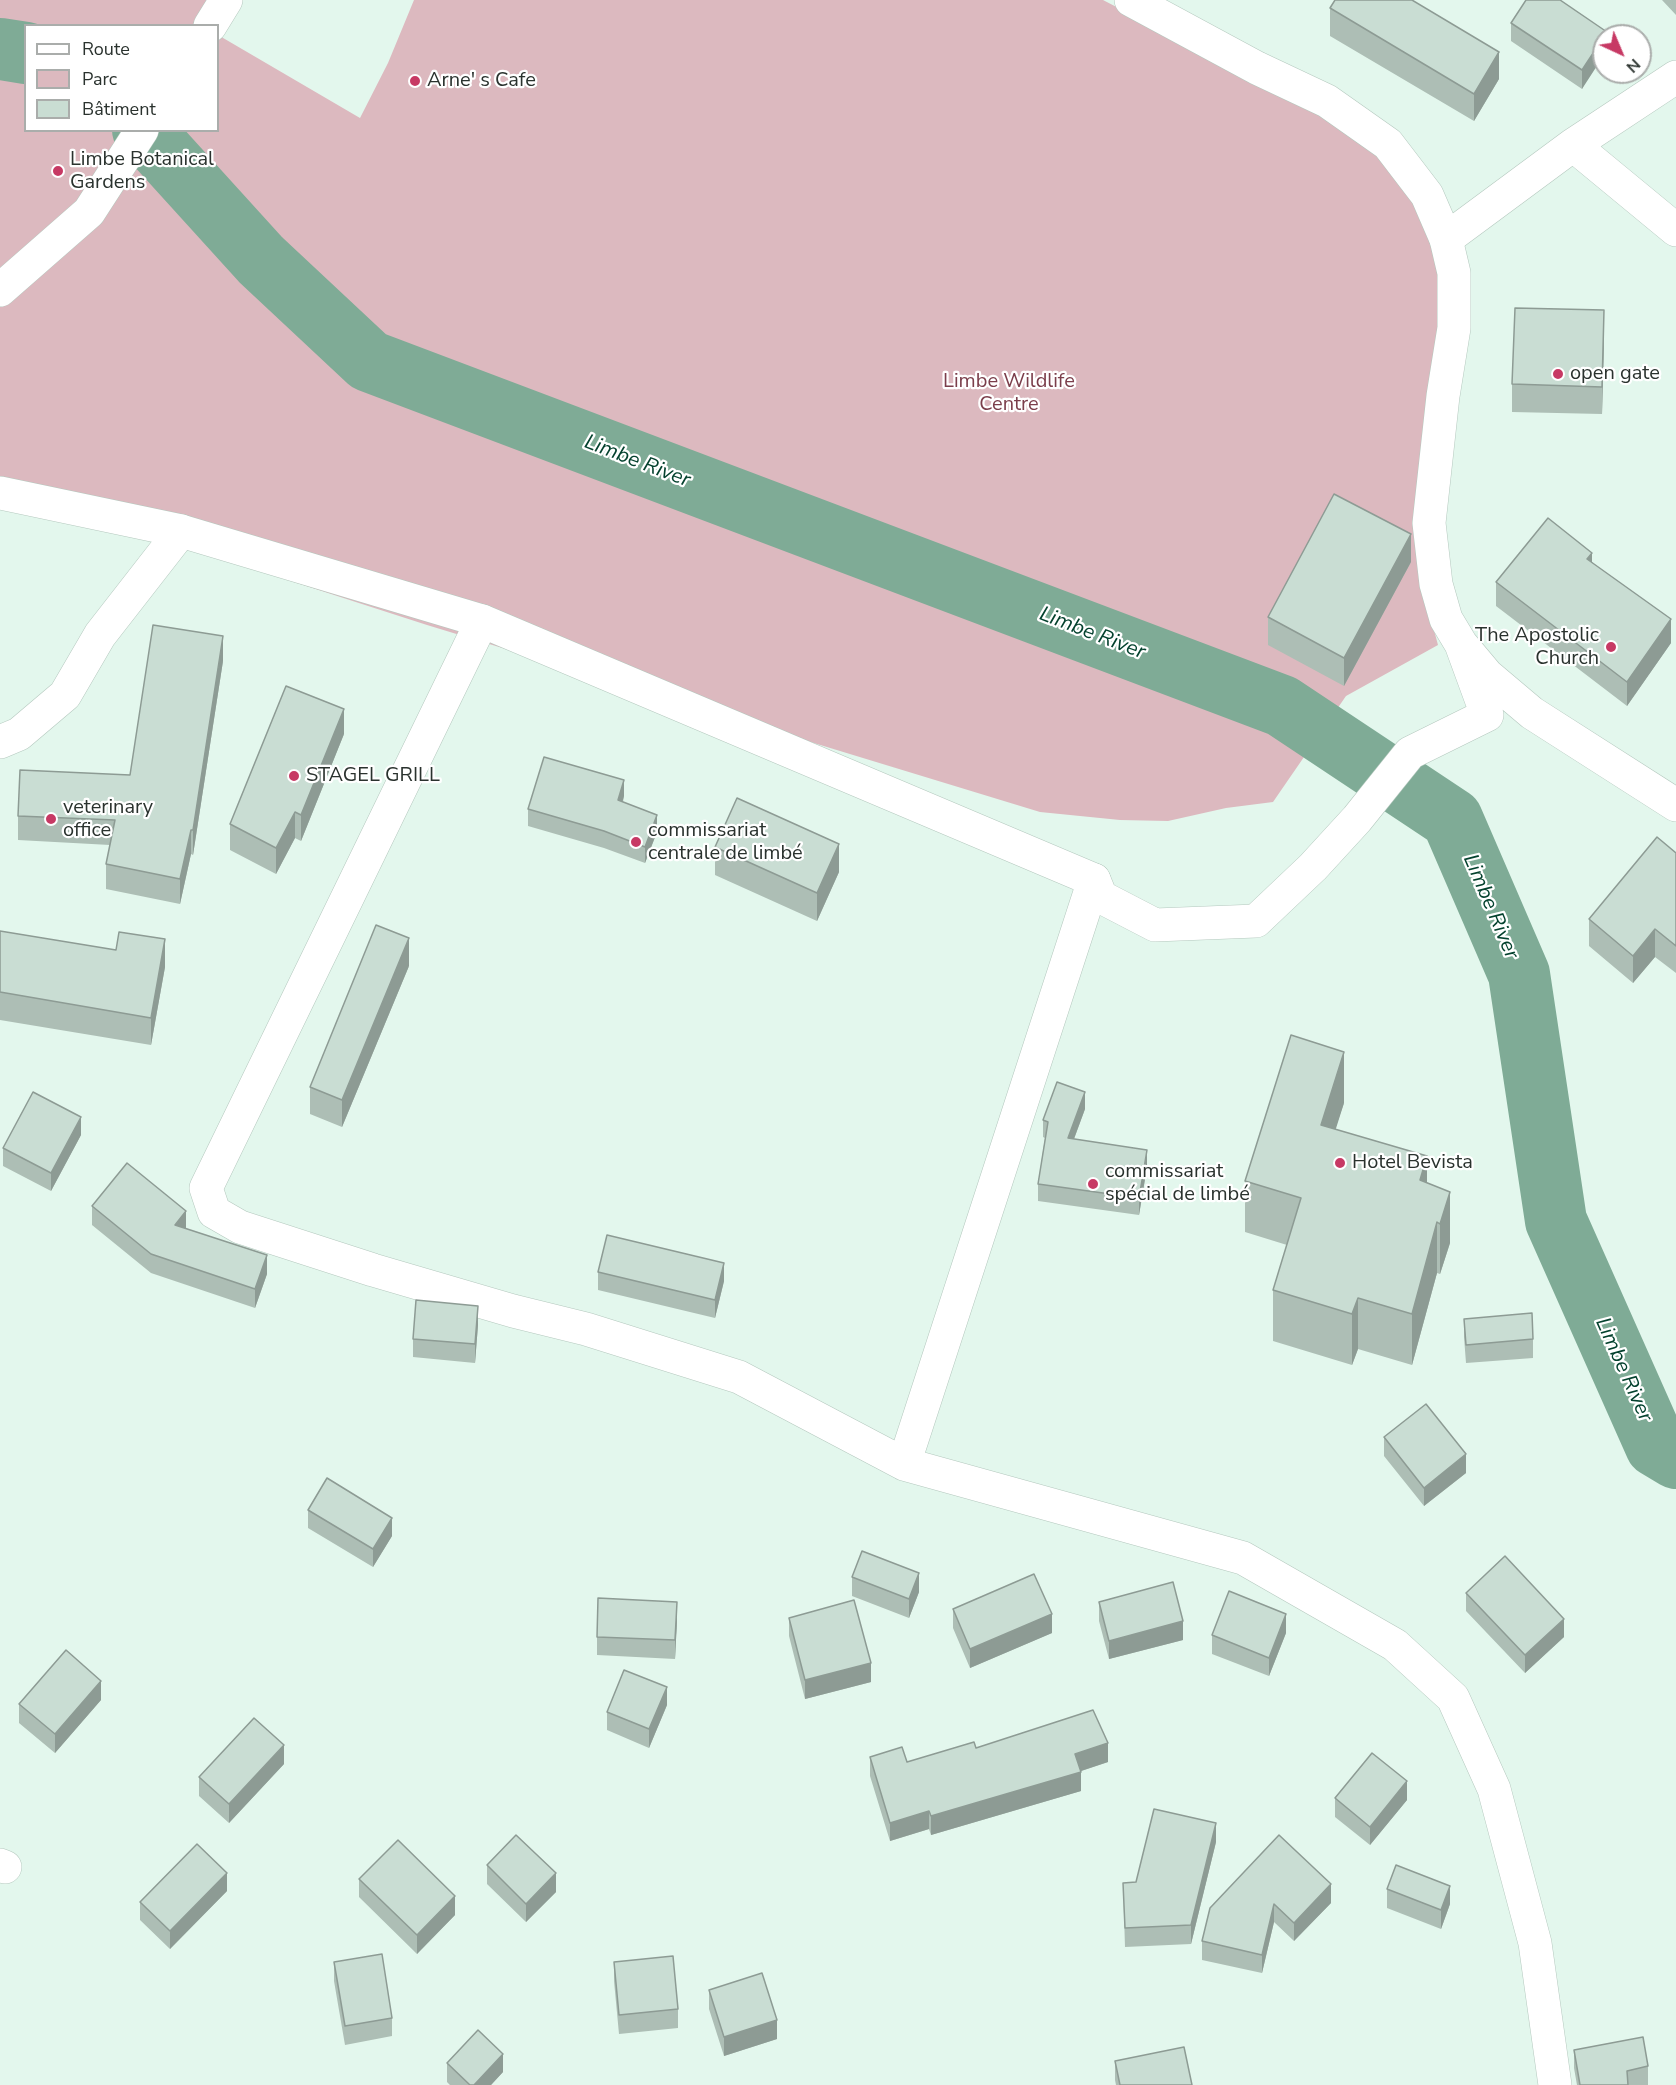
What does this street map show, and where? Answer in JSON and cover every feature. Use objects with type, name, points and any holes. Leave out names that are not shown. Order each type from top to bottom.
[{"type":"main road","points":[[211,24],[226,0]]},
{"type":"main road","points":[[1131,0],[1257,68],[1327,101],[1388,144],[1427,195],[1446,238],[1454,273],[1454,328],[1429,522],[1436,584],[1446,619],[1461,644],[1487,675],[1532,713],[1676,805]]},
{"type":"main road","points":[[1446,238],[1573,145],[1676,77]]},
{"type":"main road","points":[[0,290],[89,212],[141,132]]},
{"type":"main road","points":[[1573,145],[1676,230]]},
{"type":"main road","points":[[0,493],[181,531],[482,621],[1094,880],[1101,897],[1155,925],[1256,921],[1313,867],[1357,819],[1410,753],[1487,715],[1461,644]]},
{"type":"main road","points":[[0,742],[19,734],[64,695],[100,635],[181,531]]},
{"type":"main road","points":[[482,621],[206,1188],[214,1212],[240,1227],[373,1270],[513,1311],[586,1329],[739,1377],[904,1464],[1243,1558],[1395,1645],[1453,1698],[1494,1789],[1532,1932],[1555,2085]]},
{"type":"main road","points":[[904,1464],[1094,880]]},
{"type":"green space","name":"Limbe Wildlife Centre","points":[[0,0],[225,0],[211,24],[24,24],[24,132],[219,132],[219,36],[360,118],[388,63],[414,0],[1103,0],[1382,145],[1423,196],[1445,289],[1431,619],[1438,645],[1346,696],[1273,802],[1226,808],[1168,821],[1120,820],[1040,812],[427,625],[136,531],[0,503]]},
{"type":"building","points":[[1335,0],[1412,0],[1499,52],[1474,94],[1330,8]]},
{"type":"building","points":[[1526,0],[1560,0],[1595,24],[1592,24],[1592,55],[1582,70],[1511,23]]},
{"type":"building","name":"open gate","points":[[1515,308],[1604,310],[1602,387],[1512,384]]},
{"type":"building","points":[[1334,494],[1411,534],[1344,658],[1268,617]]},
{"type":"building","points":[[1548,518],[1592,553],[1587,559],[1671,619],[1627,682],[1496,582]]},
{"type":"building","points":[[153,625],[223,636],[193,830],[191,830],[180,879],[106,864],[115,820],[18,816],[20,770],[130,775]]},
{"type":"building","name":"STAGEL GRILL","points":[[286,686],[344,709],[301,815],[295,812],[276,848],[230,824]]},
{"type":"building","points":[[544,757],[624,780],[618,800],[657,815],[645,847],[604,831],[528,809]]},
{"type":"building","points":[[737,798],[839,844],[817,893],[715,847]]},
{"type":"building","points":[[1657,837],[1676,853],[1676,946],[1655,929],[1633,956],[1589,919]]},
{"type":"building","points":[[376,925],[409,938],[342,1100],[310,1087]]},
{"type":"building","points":[[0,931],[116,950],[119,932],[165,939],[151,1018],[0,992]]},
{"type":"building","points":[[1291,1035],[1344,1052],[1321,1125],[1427,1156],[1420,1180],[1450,1192],[1440,1224],[1437,1222],[1412,1314],[1358,1298],[1352,1314],[1273,1290],[1301,1198],[1245,1181]]},
{"type":"building","points":[[1057,1082],[1085,1092],[1068,1138],[1147,1150],[1139,1198],[1038,1184],[1048,1122],[1043,1120]]},
{"type":"building","points":[[33,1092],[81,1117],[51,1173],[3,1148]]},
{"type":"building","points":[[127,1163],[186,1211],[175,1225],[267,1255],[255,1289],[151,1254],[92,1206]]},
{"type":"building","points":[[607,1235],[724,1263],[715,1300],[598,1272]]},
{"type":"building","points":[[416,1300],[478,1306],[475,1344],[413,1339]]},
{"type":"building","points":[[1532,1313],[1533,1339],[1466,1345],[1464,1319]]},
{"type":"building","points":[[1426,1404],[1466,1454],[1424,1488],[1384,1437]]},
{"type":"building","points":[[327,1478],[392,1518],[373,1549],[308,1510]]},
{"type":"building","points":[[862,1551],[919,1573],[909,1599],[852,1577]]},
{"type":"building","points":[[1505,1556],[1564,1619],[1525,1655],[1466,1593]]},
{"type":"building","points":[[1034,1574],[1052,1614],[970,1649],[953,1609]]},
{"type":"building","points":[[1173,1582],[1183,1621],[1109,1641],[1099,1602]]},
{"type":"building","points":[[1229,1591],[1286,1614],[1269,1658],[1212,1635]]},
{"type":"building","points":[[598,1598],[677,1602],[675,1640],[597,1637]]},
{"type":"building","points":[[854,1600],[871,1663],[805,1680],[789,1618]]},
{"type":"building","points":[[66,1650],[101,1681],[55,1734],[19,1704]]},
{"type":"building","points":[[624,1670],[667,1687],[649,1729],[607,1712]]},
{"type":"building","points":[[1093,1710],[1108,1743],[1075,1754],[1081,1772],[931,1816],[929,1811],[890,1823],[870,1757],[902,1747],[907,1762],[974,1742],[976,1748]]},
{"type":"building","points":[[254,1718],[284,1745],[229,1804],[199,1777]]},
{"type":"building","points":[[1372,1753],[1407,1781],[1370,1827],[1335,1798]]},
{"type":"building","points":[[1154,1809],[1216,1823],[1191,1925],[1125,1928],[1123,1883],[1136,1882]]},
{"type":"building","points":[[516,1835],[556,1873],[526,1904],[487,1865]]},
{"type":"building","points":[[1279,1835],[1331,1884],[1294,1923],[1274,1904],[1262,1955],[1202,1941],[1210,1908]]},
{"type":"building","points":[[398,1840],[455,1896],[417,1935],[359,1879]]},
{"type":"building","points":[[197,1844],[227,1873],[170,1931],[140,1902]]},
{"type":"building","points":[[1396,1865],[1450,1886],[1441,1910],[1387,1889]]},
{"type":"building","points":[[382,1954],[392,2018],[345,2026],[334,1962]]},
{"type":"building","points":[[673,1956],[678,2009],[619,2015],[614,1962]]},
{"type":"building","points":[[762,1973],[777,2020],[724,2037],[709,1990]]},
{"type":"building","points":[[478,2030],[503,2054],[474,2085],[470,2085],[447,2063]]},
{"type":"building","points":[[1643,2037],[1648,2066],[1627,2071],[1628,2085],[1580,2085],[1574,2050]]},
{"type":"building","points":[[1184,2047],[1192,2085],[1120,2085],[1115,2061]]},
{"type":"waterway","name":"Limbe River","points":[[0,49],[24,53]]},
{"type":"waterway","name":"Limbe River","points":[[145,132],[261,260],[369,361],[1282,706],[1452,819],[1519,974],[1556,1221],[1656,1446],[1676,1458]]},
{"type":"place","name":"Arne' s Cafe","points":[[415,81]]},
{"type":"place","name":"Limbe Botanical Gardens","points":[[58,171]]},
{"type":"place","name":"open gate","points":[[1558,374]]},
{"type":"place","name":"The Apostolic Church","points":[[1611,647]]},
{"type":"place","name":"STAGEL GRILL","points":[[294,776]]},
{"type":"place","name":"veterinary office","points":[[51,819]]},
{"type":"place","name":"commissariat centrale de limbé","points":[[636,842]]},
{"type":"place","name":"Hotel Bevista","points":[[1340,1163]]},
{"type":"place","name":"commissariat spécial de limbé","points":[[1093,1184]]}]
